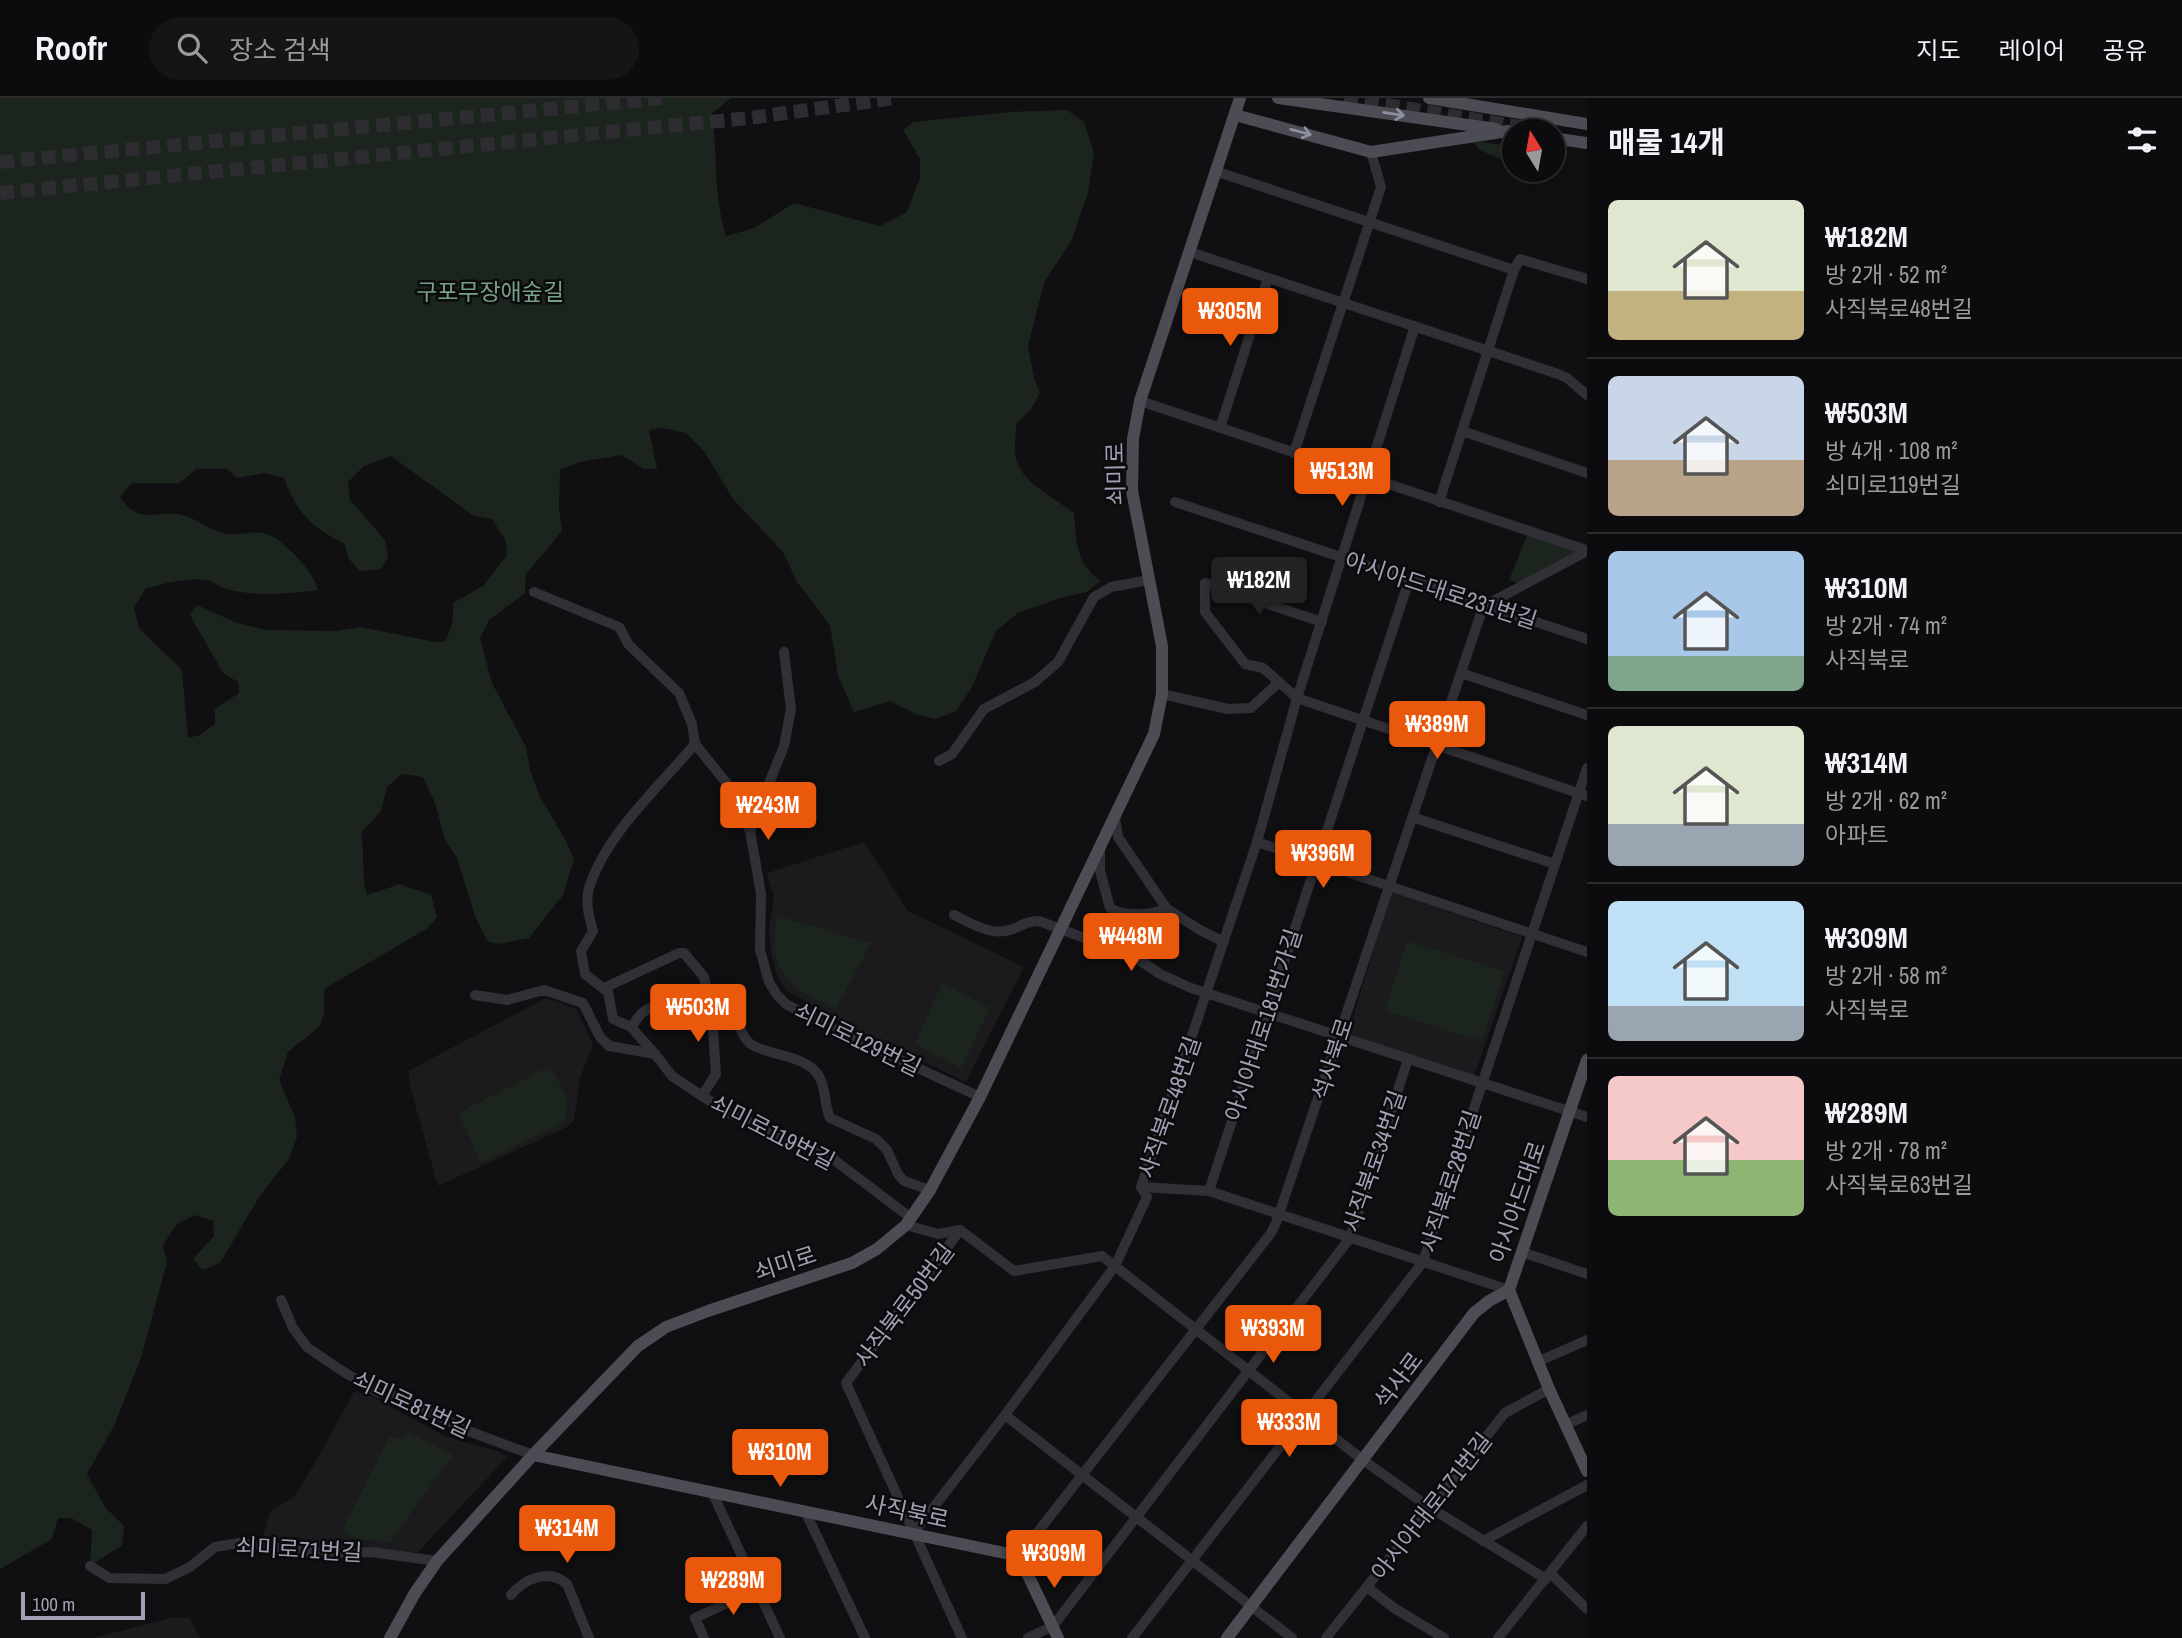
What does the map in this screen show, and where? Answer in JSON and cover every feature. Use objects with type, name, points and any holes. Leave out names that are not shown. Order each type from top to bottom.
[{"type":"main road","name":"쇠미로","points":[[390,1638],[415,1593],[437,1561],[533,1455],[638,1346],[666,1327],[852,1263],[877,1249],[908,1222],[930,1190],[980,1097],[1154,734],[1162,694],[1162,646],[1132,491],[1133,439],[1140,401],[1241,98]]},
{"type":"main road","points":[[1278,98],[1502,130]]},
{"type":"main road","points":[[1429,98],[1587,124]]},
{"type":"main road","points":[[1467,98],[1483,107]]},
{"type":"main road","points":[[1235,115],[1371,152],[1502,132]]},
{"type":"main road","points":[[1565,140],[1587,143]]},
{"type":"main road","name":"아시아드대로","points":[[1587,1060],[1509,1290],[1549,1390],[1587,1471]]},
{"type":"main road","name":"석사로","points":[[1227,1638],[1474,1314],[1489,1301],[1509,1290]]},
{"type":"main road","name":"사직북로","points":[[533,1455],[1019,1556]]},
{"type":"main road","points":[[1019,1556],[1056,1632]]},
{"type":"street","points":[[1294,453],[1381,187],[1371,152]]},
{"type":"street","points":[[1216,171],[1514,270]]},
{"type":"street","points":[[1190,252],[1567,377],[1587,395]]},
{"type":"street","points":[[1439,502],[1514,270],[1520,260],[1587,279]]},
{"type":"street","points":[[1220,428],[1269,278]]},
{"type":"street","name":"사직북로48번길","points":[[913,1534],[1115,1266],[1147,1197],[1142,1187],[1257,842],[1297,698],[1415,326]]},
{"type":"street","points":[[1140,401],[1587,550]]},
{"type":"street","points":[[1462,431],[1587,473]]},
{"type":"street","name":"아시아드대로231번길","points":[[1175,502],[1587,639]]},
{"type":"street","points":[[1486,605],[1587,550]]},
{"type":"street","points":[[939,761],[952,754],[984,709],[1035,682],[1052,669],[1064,654],[1094,597],[1111,587],[1149,580]]},
{"type":"street","name":"아시아대로181번가길","points":[[1209,1191],[1409,580]]},
{"type":"street","points":[[1322,622],[1205,583],[1205,612],[1245,664],[1263,668],[1297,698],[1583,794]]},
{"type":"street","name":"쇠미로129번길","points":[[534,592],[619,627],[629,645],[679,693],[692,724],[695,744],[733,791],[750,831],[761,894],[760,950],[769,982],[777,995],[786,1004],[817,1021],[980,1097]]},
{"type":"street","name":"석사북로","points":[[1019,1556],[1271,1233],[1280,1214],[1436,745],[1486,605]]},
{"type":"street","points":[[750,831],[784,746],[791,709],[784,652]]},
{"type":"street","points":[[1461,673],[1587,715]]},
{"type":"street","points":[[1162,694],[1228,709],[1251,708],[1278,683]]},
{"type":"street","points":[[604,988],[586,974],[581,951],[593,931],[587,911],[588,890],[614,838],[695,744]]},
{"type":"street","name":"사직북로28번길","points":[[1132,1638],[1423,1262],[1555,864],[1583,794],[1587,768]]},
{"type":"street","points":[[1412,817],[1555,864]]},
{"type":"street","points":[[1115,818],[1118,837],[1167,909],[1224,942]]},
{"type":"street","points":[[1257,842],[1587,952]]},
{"type":"street","points":[[1100,851],[1100,871],[1110,908],[1119,913],[1138,915],[1167,909]]},
{"type":"street","points":[[954,915],[990,931],[1006,931],[1032,921],[1061,930],[1135,957],[1160,974],[1207,994],[1587,1117]]},
{"type":"street","name":"쇠미로119번길","points":[[702,1096],[716,1074],[713,1011],[704,977],[694,962],[684,953],[680,953],[604,988],[608,992],[612,1019],[631,1027],[672,1076],[702,1096],[729,1113],[833,1158],[908,1222]]},
{"type":"street","points":[[475,995],[507,1000],[544,990],[583,1003],[600,1037],[609,1046],[654,1054]]},
{"type":"street","points":[[631,1027],[642,1014],[658,1006],[680,1003],[713,1011],[736,1022],[748,1043],[813,1068],[823,1083],[824,1104],[830,1118],[876,1139],[887,1150],[904,1181],[930,1190]]},
{"type":"street","name":"사직북로34번길","points":[[1056,1632],[1136,1517],[1350,1238],[1408,1059]]},
{"type":"street","points":[[1142,1187],[1209,1191],[1509,1290]]},
{"type":"street","points":[[908,1222],[938,1234],[960,1230],[1014,1271],[1102,1256],[1363,1460],[1429,1507],[1548,1577],[1587,1609]]},
{"type":"street","name":"사직북로50번길","points":[[913,1534],[846,1383],[960,1230]]},
{"type":"street","points":[[1522,1252],[1587,1275]]},
{"type":"street","name":"쇠미로81번길","points":[[281,1300],[293,1328],[307,1347],[336,1367],[377,1392],[399,1396],[471,1432],[533,1455]]},
{"type":"street","points":[[1537,1362],[1587,1340]]},
{"type":"street","name":"아시아대로171번길","points":[[1326,1638],[1504,1413],[1549,1390]]},
{"type":"street","points":[[1005,1415],[1292,1638]]},
{"type":"street","points":[[1565,1425],[1587,1415]]},
{"type":"street","points":[[1483,1541],[1587,1485]]},
{"type":"street","points":[[712,1492],[780,1638]]},
{"type":"street","points":[[805,1511],[865,1638]]},
{"type":"street","points":[[1499,1638],[1587,1526]]},
{"type":"street","points":[[913,1534],[961,1638]]},
{"type":"street","name":"쇠미로71번길","points":[[90,1566],[109,1578],[165,1579],[190,1567],[215,1547],[239,1543],[317,1553],[371,1552],[437,1561]]},
{"type":"street","points":[[510,1595],[528,1579],[546,1577],[562,1580],[567,1584],[589,1638]]},
{"type":"street","points":[[1367,1587],[1394,1608],[1444,1638]]},
{"type":"street","points":[[704,1638],[695,1618],[758,1589]]},
{"type":"street","points":[[1028,1638],[1056,1632]]},
{"type":"shaded area","points":[[864,842],[908,911],[1024,967],[966,1082],[843,1024],[786,990],[777,975],[769,929],[774,898],[767,873]]},
{"type":"shaded area","points":[[1391,892],[1522,937],[1474,1076],[1350,1035]]},
{"type":"shaded area","points":[[546,998],[576,1009],[593,1044],[580,1078],[574,1120],[567,1127],[438,1186],[408,1071]]},
{"type":"shaded area","points":[[354,1392],[365,1393],[447,1437],[497,1451],[507,1457],[418,1552],[360,1545],[323,1550],[304,1549],[284,1539],[263,1536],[270,1511],[293,1498]]},
{"type":"shaded area","points":[[189,1617],[200,1638],[94,1638],[170,1618]]},
{"type":"green space","name":"구포무장애숲길","points":[[0,98],[731,98],[712,113],[717,190],[726,236],[754,228],[794,203],[880,226],[907,212],[920,178],[920,159],[903,130],[913,122],[1010,112],[1067,110],[1084,122],[1094,153],[1088,193],[1072,239],[1044,283],[1028,346],[1034,378],[1040,393],[1031,409],[1016,424],[1015,450],[1019,468],[1032,483],[1074,513],[1082,559],[1100,581],[1087,592],[1060,598],[1018,613],[996,631],[971,689],[956,711],[936,719],[918,715],[890,701],[854,712],[838,676],[830,625],[797,582],[783,552],[733,499],[704,451],[686,433],[662,428],[649,430],[657,469],[644,469],[621,455],[579,462],[560,470],[559,509],[562,531],[526,574],[525,593],[489,620],[480,638],[492,683],[526,747],[530,770],[540,797],[574,859],[563,895],[529,938],[500,944],[488,942],[476,919],[457,858],[445,840],[435,803],[423,777],[402,774],[387,787],[381,811],[361,833],[367,895],[400,884],[431,895],[437,917],[428,928],[324,989],[324,1013],[320,1026],[288,1052],[279,1080],[295,1117],[297,1137],[289,1159],[261,1194],[220,1263],[202,1270],[193,1259],[214,1236],[213,1221],[195,1215],[177,1224],[163,1245],[167,1262],[141,1358],[114,1426],[87,1474],[105,1507],[124,1526],[122,1545],[90,1566],[92,1530],[71,1518],[58,1518],[52,1539],[0,1569]],"holes":[[[391,456],[474,516],[492,519],[506,541],[507,555],[483,586],[453,603],[453,620],[446,641],[435,642],[361,627],[336,631],[267,630],[237,623],[197,605],[190,615],[223,673],[238,682],[239,693],[215,709],[215,724],[200,735],[188,738],[182,670],[139,628],[134,607],[146,588],[199,579],[226,589],[248,593],[283,594],[318,590],[304,565],[272,536],[259,532],[227,534],[182,515],[149,515],[135,512],[120,497],[132,483],[179,483],[197,469],[227,469],[237,478],[264,473],[284,478],[300,510],[314,525],[345,544],[348,558],[360,571],[381,569],[388,556],[385,540],[350,500],[348,482],[364,466]]]},
{"type":"green space","points":[[1474,143],[1501,145],[1502,160],[1480,150]]},
{"type":"green space","points":[[1527,535],[1576,551],[1518,583],[1509,580]]},
{"type":"green space","points":[[778,916],[871,943],[836,1009],[799,990],[785,976],[774,945]]},
{"type":"green space","points":[[1407,941],[1504,971],[1482,1041],[1385,1011]]},
{"type":"green space","points":[[942,983],[990,1008],[961,1068],[915,1044]]},
{"type":"green space","points":[[550,1066],[567,1097],[565,1122],[481,1163],[458,1113]]},
{"type":"green space","points":[[408,1432],[453,1455],[390,1542],[359,1539],[342,1530],[390,1436],[402,1439]]},
{"type":"tunnel","points":[[0,162],[663,98]]},
{"type":"tunnel","points":[[0,193],[749,118],[895,98]]},
{"type":"tunnel","points":[[1344,98],[1502,124]]}]
